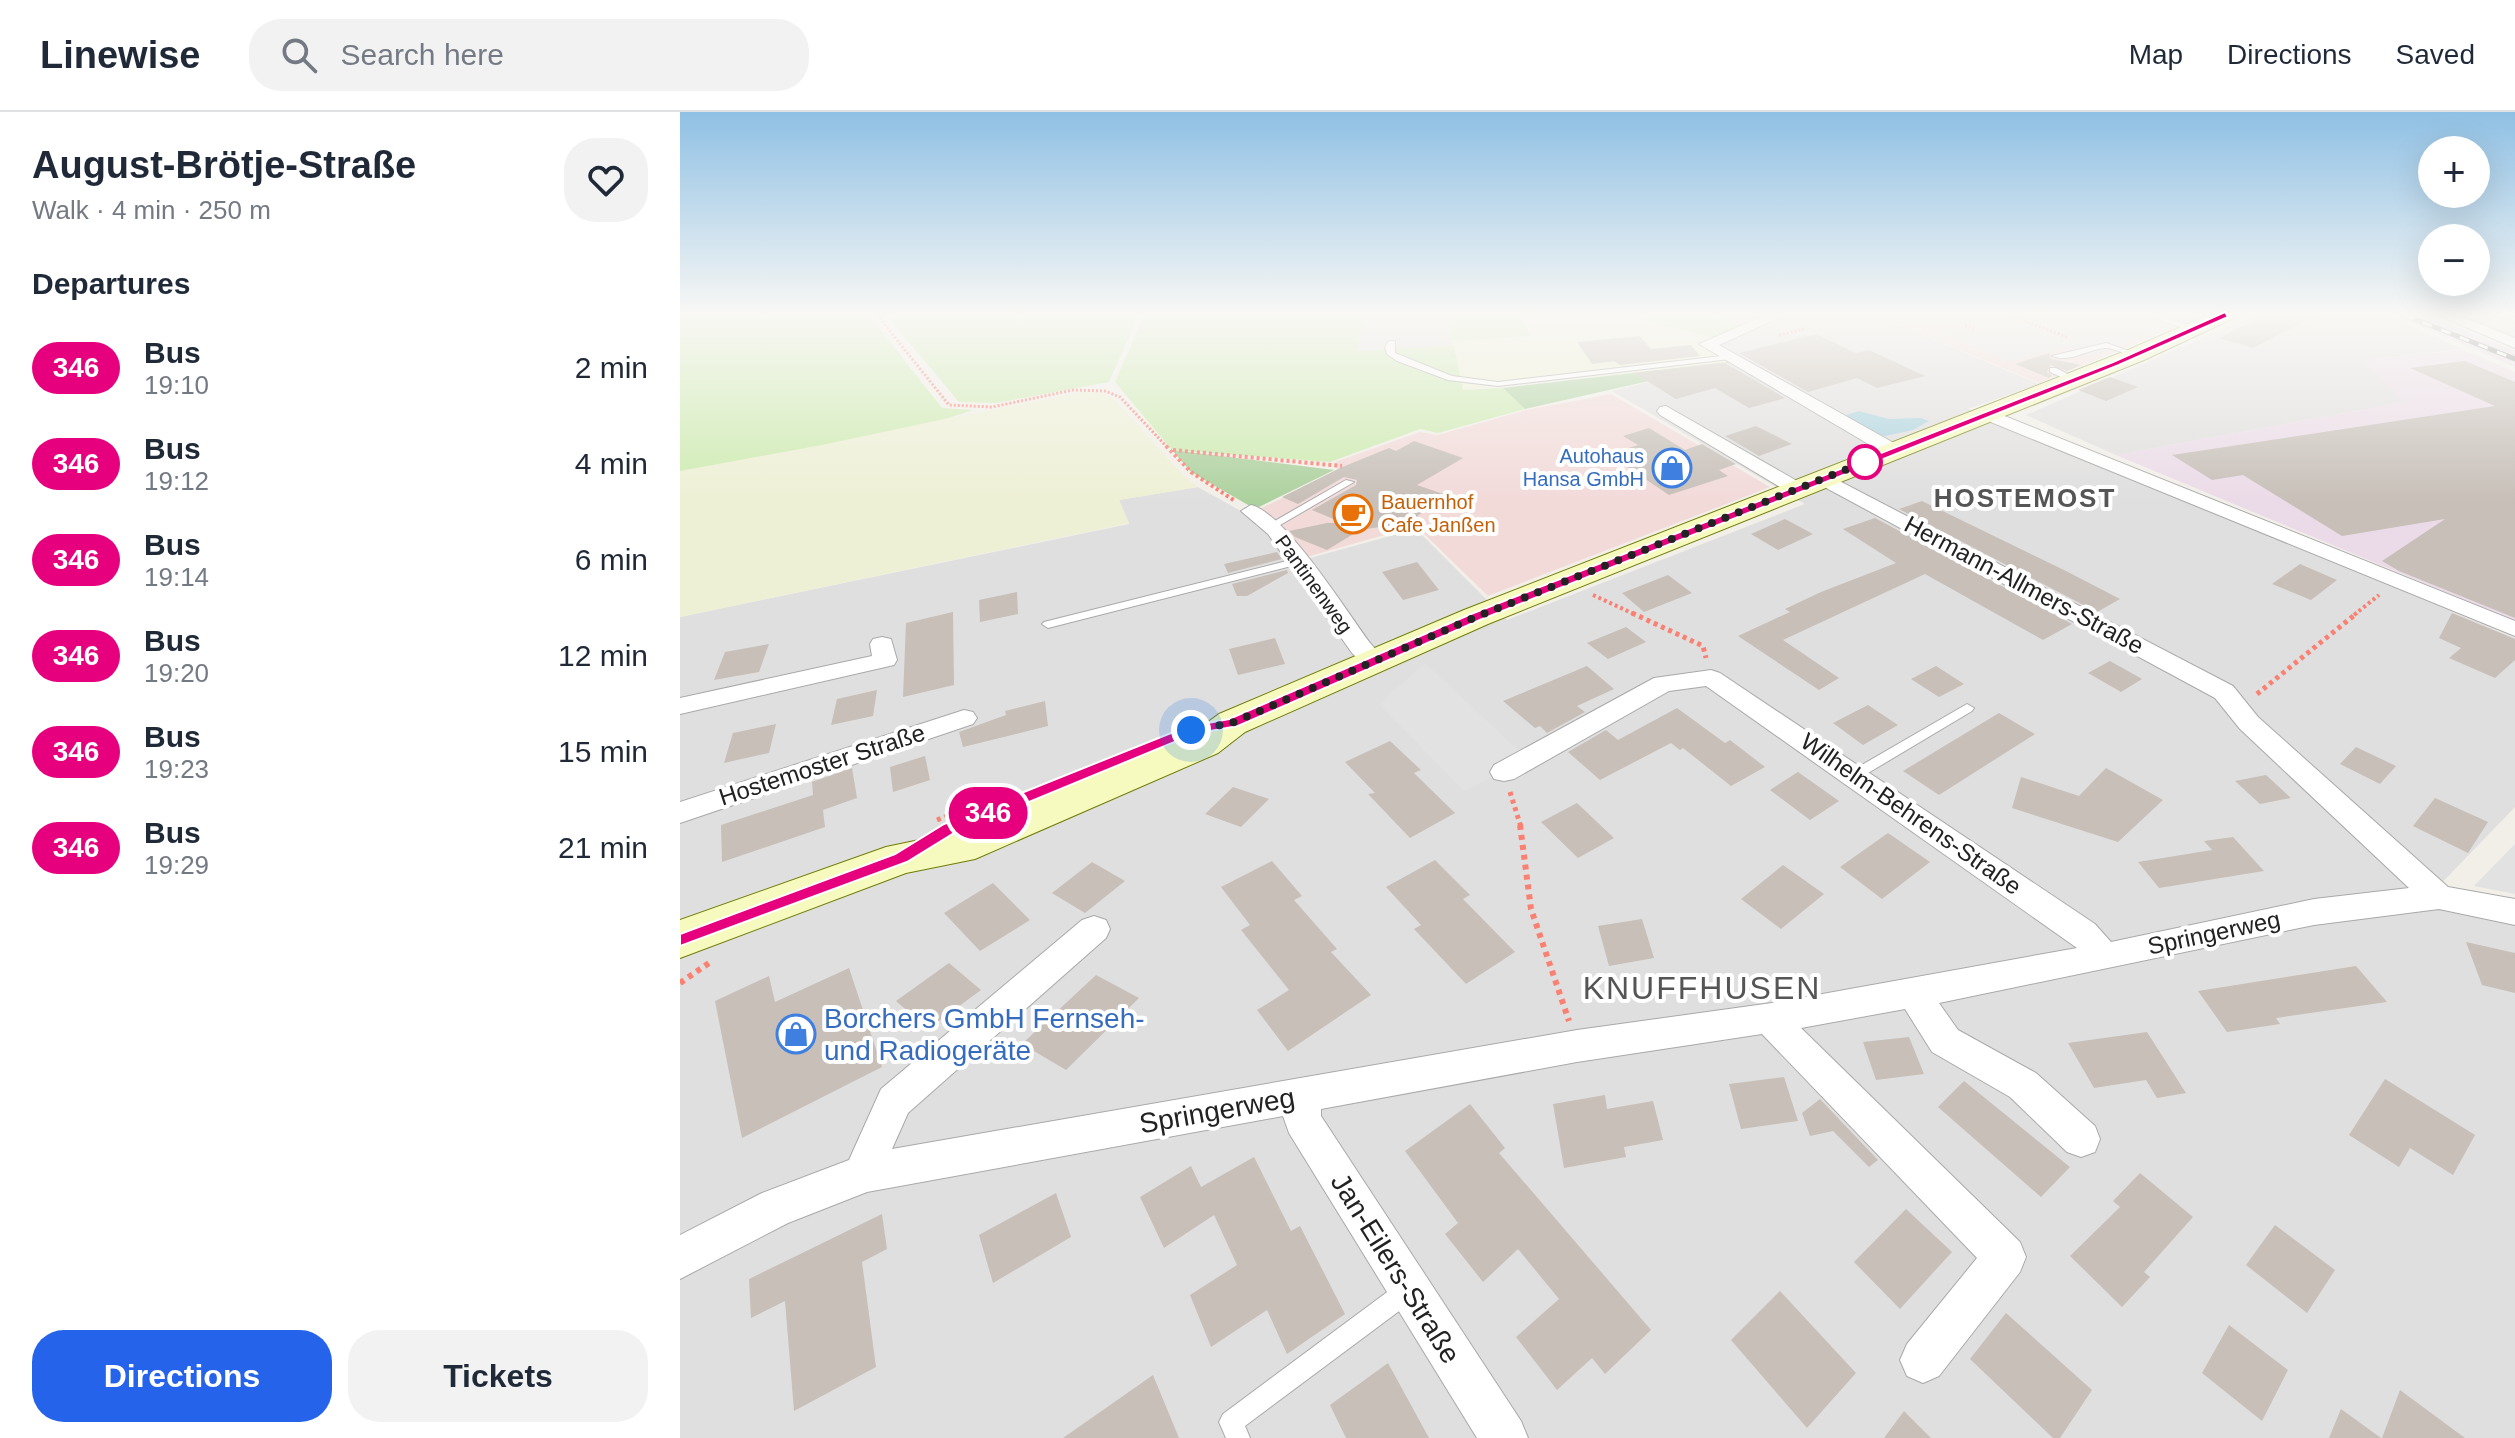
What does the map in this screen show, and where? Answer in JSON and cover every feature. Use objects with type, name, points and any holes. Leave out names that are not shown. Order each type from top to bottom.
[{"type":"street","points":[[1765,377],[1894,451]]},
{"type":"street","points":[[680,939],[901,858],[960,848],[1204,744],[1232,723],[1374,661],[1987,414],[2059,377]]},
{"type":"street","name":"Hermann-Allmers-Straße","points":[[1666,411],[2224,692],[2249,723],[2439,897]]},
{"type":"street","points":[[1987,414],[2515,629]]},
{"type":"street","name":"Pantinenweg","points":[[1251,511],[1271,526],[1361,648],[1374,661]]},
{"type":"street","points":[[680,706],[885,660],[882,644]]},
{"type":"street","points":[[1504,772],[1663,684],[1711,678]]},
{"type":"street","name":"Wilhelm-Behrens-Straße","points":[[1711,678],[2083,933],[2104,957]]},
{"type":"street","name":"Hostemoster Straße","points":[[680,813],[964,718]]},
{"type":"street","name":"Springerweg","points":[[680,1258],[776,1207],[867,1173],[1577,1046],[1772,1018],[1914,993],[2104,957],[2314,912],[2439,897],[2515,912]]},
{"type":"street","points":[[867,1173],[870,1155],[894,1101],[1094,929]]},
{"type":"street","points":[[1914,993],[1945,1041],[2023,1085],[2081,1139]]},
{"type":"street","points":[[1772,1018],[1777,1028],[2005,1257],[1923,1360]]},
{"type":"street","name":"Jan-Eilers-Straße","points":[[1303,1094],[1302,1120],[1504,1438]]},
{"type":"lane","points":[[1454,377],[1473,383],[1508,383],[1560,377]]},
{"type":"lane","points":[[1271,526],[1349,482]]},
{"type":"lane","points":[[1048,624],[1299,561]]},
{"type":"lane","points":[[1853,776],[1967,708]]},
{"type":"lane","points":[[1238,1438],[1231,1422],[1409,1290]]},
{"type":"path","points":[[927,377],[949,405],[992,407],[1086,389],[1109,390],[1120,397],[1191,472],[1251,511]]},
{"type":"path","points":[[1172,450],[1343,466],[1349,482]]},
{"type":"path","points":[[2224,692],[2258,694],[2396,581]]},
{"type":"path","points":[[1592,594],[1703,646],[1711,678]]},
{"type":"path","points":[[1504,772],[1523,834],[1531,909],[1577,1046]]},
{"type":"path","points":[[929,823],[1029,784]]},
{"type":"shaded area","points":[[1670,377],[2022,377],[2039,384],[1968,409],[2515,638],[2515,807],[2430,895],[2515,915],[2515,1438],[680,1438],[680,617],[1129,524],[1119,500],[1198,487],[1275,530],[1299,561],[1416,529],[1507,620],[1805,504],[1612,391]]},
{"type":"shaded area","points":[[2025,377],[2054,377],[2039,383]]},
{"type":"shaded area","points":[[2113,377],[2380,377],[2405,402],[2116,455],[2026,415]]},
{"type":"shaded area","points":[[2379,377],[2515,377],[2515,621],[2116,455],[2404,402]]},
{"type":"shaded area","points":[[1611,394],[1770,487],[1488,596],[1416,526],[1303,558],[1257,510],[1338,472],[1335,462],[1420,432],[1438,435],[1526,410]]},
{"type":"shaded area","points":[[1425,663],[1528,759],[1464,791],[1379,704]]},
{"type":"shaded area","points":[[2515,844],[2515,894],[2474,886]]},
{"type":"green space","points":[[680,377],[918,377],[942,408],[973,410],[822,445],[680,471]]},
{"type":"green space","points":[[938,377],[1111,377],[1109,382],[996,403],[959,402]]},
{"type":"green space","points":[[1117,377],[1460,377],[1463,390],[1503,388],[1525,409],[1438,433],[1420,429],[1330,462],[1172,450],[1115,382]]},
{"type":"green space","points":[[1460,377],[1587,377],[1463,390]]},
{"type":"green space","points":[[1599,377],[1667,377],[1525,409],[1503,388]]},
{"type":"green space","points":[[1083,392],[1103,393],[1114,399],[1183,475],[1198,487],[1119,500],[1129,523],[680,617],[680,471]]},
{"type":"green space","points":[[1172,450],[1334,470],[1255,509],[1191,472]]},
{"type":"water","points":[[1859,411],[1889,419],[1921,418],[1929,421],[1913,430],[1877,435],[1843,416]]},
{"type":"building","points":[[1640,377],[1749,377],[1785,398],[1749,408],[1715,388],[1676,399]]},
{"type":"building","points":[[1781,377],[1921,377],[1877,388],[1857,378],[1808,392]]},
{"type":"building","points":[[2110,377],[2138,387],[2106,401],[2078,390]]},
{"type":"building","points":[[2430,377],[2503,377],[2515,382],[2515,618],[2399,571],[2382,561],[2445,519],[2342,536],[2243,475],[2212,480],[2172,455],[2495,406]]},
{"type":"building","points":[[1756,426],[1792,444],[1759,456],[1725,436]]},
{"type":"building","name":"Autohaus Hansa GmbH","points":[[1649,428],[1685,450],[1702,444],[1736,464],[1719,470],[1728,476],[1669,495],[1617,460],[1624,457],[1616,452],[1638,445],[1623,436]]},
{"type":"building","points":[[1414,441],[1463,458],[1417,485],[1449,496],[1406,523],[1360,530],[1327,550],[1295,537],[1289,531],[1343,523],[1312,510],[1356,485],[1357,480],[1344,477],[1298,504],[1282,497],[1340,468],[1389,448],[1396,451]]},
{"type":"building","points":[[1922,501],[2120,599],[2097,612],[1899,509]]},
{"type":"building","points":[[1875,518],[2072,624],[2043,640],[1925,574],[1783,640],[1839,678],[1819,690],[1738,636],[1790,612],[1785,609],[1821,592],[1896,563],[1843,529]]},
{"type":"building","points":[[1785,519],[1813,534],[1778,550],[1751,534]]},
{"type":"building","points":[[1277,552],[1282,559],[1228,573],[1224,564]]},
{"type":"building","points":[[1417,562],[1439,590],[1403,600],[1382,572]]},
{"type":"building","points":[[2300,564],[2337,580],[2311,600],[2272,584]]},
{"type":"building","points":[[1287,570],[1288,573],[1247,596],[1237,596],[1232,584]]},
{"type":"building","points":[[1668,575],[1692,593],[1644,612],[1622,593]]},
{"type":"building","points":[[1017,592],[1018,614],[980,622],[979,600]]},
{"type":"building","points":[[953,612],[954,685],[903,697],[906,623]]},
{"type":"building","points":[[2452,613],[2515,639],[2515,660],[2495,678],[2449,658],[2461,648],[2439,638]]},
{"type":"building","points":[[1626,627],[1646,642],[1608,659],[1587,643]]},
{"type":"building","points":[[1275,638],[1285,664],[1238,675],[1229,649]]},
{"type":"building","points":[[769,644],[759,672],[714,680],[725,652]]},
{"type":"building","points":[[2110,661],[2142,679],[2121,692],[2088,673]]},
{"type":"building","points":[[1587,666],[1614,689],[1577,706],[1585,712],[1547,733],[1540,726],[1535,728],[1503,701]]},
{"type":"building","points":[[1936,666],[1964,684],[1939,697],[1911,679]]},
{"type":"building","points":[[877,690],[873,716],[831,725],[837,699]]},
{"type":"building","points":[[1045,701],[1048,726],[963,747],[959,732],[1006,715],[1005,711]]},
{"type":"building","points":[[1868,705],[1898,725],[1863,745],[1833,723]]},
{"type":"building","points":[[1677,708],[1725,743],[1730,740],[1765,767],[1731,786],[1683,748],[1680,750],[1671,743],[1600,780],[1568,752],[1606,730],[1618,740]]},
{"type":"building","points":[[1999,713],[2035,734],[1939,795],[1903,771]]},
{"type":"building","points":[[776,724],[769,753],[724,763],[733,733]]},
{"type":"building","points":[[1390,741],[1421,770],[1414,773],[1455,813],[1410,838],[1368,794],[1375,793],[1345,762]]},
{"type":"building","points":[[2356,747],[2396,766],[2380,784],[2340,764]]},
{"type":"building","points":[[925,756],[930,780],[893,792],[890,767]]},
{"type":"building","points":[[852,768],[857,798],[823,810],[825,827],[722,862],[721,825],[813,795],[812,782]]},
{"type":"building","points":[[2106,768],[2163,800],[2118,842],[2012,808],[2021,777],[2079,796]]},
{"type":"building","points":[[1798,772],[1839,801],[1810,820],[1770,790]]},
{"type":"building","points":[[2266,775],[2291,798],[2260,804],[2235,781]]},
{"type":"building","points":[[1233,787],[1269,799],[1241,827],[1205,814]]},
{"type":"building","points":[[2435,798],[2488,822],[2468,853],[2413,826]]},
{"type":"building","points":[[1577,803],[1614,838],[1578,858],[1541,822]]},
{"type":"building","points":[[1888,833],[1930,862],[1882,899],[1840,867]]},
{"type":"building","points":[[2233,837],[2264,871],[2159,888],[2138,862],[2212,850],[2204,841]]},
{"type":"building","points":[[1435,860],[1470,895],[1463,899],[1515,952],[1466,984],[1414,929],[1421,925],[1386,887]]},
{"type":"building","points":[[1272,861],[1302,896],[1294,900],[1337,949],[1331,952],[1371,995],[1288,1051],[1257,1010],[1289,990],[1241,930],[1250,925],[1221,887]]},
{"type":"building","points":[[1092,862],[1125,881],[1085,913],[1052,893]]},
{"type":"building","points":[[1783,865],[1824,894],[1781,929],[1741,899]]},
{"type":"building","points":[[993,883],[1030,920],[980,951],[944,913]]},
{"type":"building","points":[[1642,919],[1654,958],[1609,966],[1598,926]]},
{"type":"building","points":[[2466,942],[2515,953],[2515,993],[2482,985]]},
{"type":"building","points":[[949,963],[981,990],[928,1029],[896,1001]]},
{"type":"building","points":[[2356,966],[2387,1002],[2276,1018],[2280,1024],[2227,1032],[2198,991]]},
{"type":"building","name":"Borchers GmbH Fernseh- und Radiogeräte","points":[[849,968],[882,1067],[742,1138],[715,1001],[769,976],[775,1002]]},
{"type":"building","points":[[1096,975],[1139,998],[1066,1070],[1022,1044]]},
{"type":"building","points":[[2147,1032],[2186,1093],[2157,1098],[2146,1080],[2094,1088],[2068,1043]]},
{"type":"building","points":[[1909,1037],[1924,1074],[1876,1080],[1863,1042]]},
{"type":"building","points":[[1784,1077],[1798,1121],[1741,1129],[1729,1084]]},
{"type":"building","points":[[2385,1079],[2475,1135],[2453,1175],[2410,1148],[2399,1167],[2349,1135]]},
{"type":"building","points":[[1964,1081],[2070,1167],[2041,1197],[1938,1107]]},
{"type":"building","points":[[1605,1095],[1607,1109],[1653,1101],[1663,1140],[1624,1147],[1626,1157],[1564,1168],[1553,1104]]},
{"type":"building","points":[[1820,1099],[1878,1160],[1869,1167],[1833,1131],[1810,1136],[1802,1113]]},
{"type":"building","points":[[1470,1104],[1505,1148],[1499,1153],[1651,1330],[1605,1374],[1592,1358],[1557,1390],[1516,1337],[1559,1299],[1518,1249],[1483,1282],[1445,1234],[1458,1223],[1405,1151]]},
{"type":"building","points":[[1254,1157],[1291,1231],[1300,1226],[1345,1314],[1287,1354],[1267,1310],[1211,1347],[1190,1295],[1237,1265],[1214,1215],[1164,1248],[1140,1197],[1191,1166],[1201,1187]]},
{"type":"building","points":[[2140,1173],[2193,1217],[2144,1272],[2150,1277],[2122,1307],[2070,1256],[2120,1207],[2113,1201]]},
{"type":"building","points":[[1056,1193],[1071,1237],[993,1283],[979,1235]]},
{"type":"building","points":[[1906,1209],[1952,1252],[1900,1309],[1854,1262]]},
{"type":"building","points":[[882,1214],[887,1249],[862,1262],[876,1367],[794,1411],[785,1301],[751,1318],[749,1279]]},
{"type":"building","points":[[2275,1225],[2335,1270],[2307,1313],[2246,1265]]},
{"type":"building","points":[[1780,1291],[1856,1373],[1807,1428],[1731,1340]]},
{"type":"building","points":[[2006,1313],[2092,1390],[2060,1438],[2053,1438],[1970,1359]]},
{"type":"building","points":[[2229,1325],[2288,1370],[2262,1421],[2202,1373]]},
{"type":"building","points":[[1388,1363],[1429,1438],[1346,1438],[1330,1405]]},
{"type":"building","points":[[1153,1375],[1179,1438],[1063,1438]]},
{"type":"building","points":[[2400,1390],[2465,1438],[2382,1438]]},
{"type":"building","points":[[2341,1409],[2381,1438],[2329,1438]]},
{"type":"building","points":[[1904,1411],[1931,1438],[1884,1438]]},
{"type":"bus line","name":"346","points":[[680,939],[901,858],[950,828],[1191,730],[1232,723],[1476,617],[2083,377]]},
{"type":"place","name":"Autohaus Hansa GmbH","points":[[1672,468]]},
{"type":"place","name":"Bauernhof Cafe Janßen","points":[[1353,514]]},
{"type":"place","name":"Borchers GmbH Fernseh- und Radiogeräte","points":[[796,1034]]},
{"type":"district","name":"HOSTEMOST","points":[[2025,498]]},
{"type":"district","name":"KNUFFHUSEN","points":[[1702,988]]},
{"type":"route","points":[[1191,730],[1232,723],[1476,617],[1870,460],[1865,462]]}]
